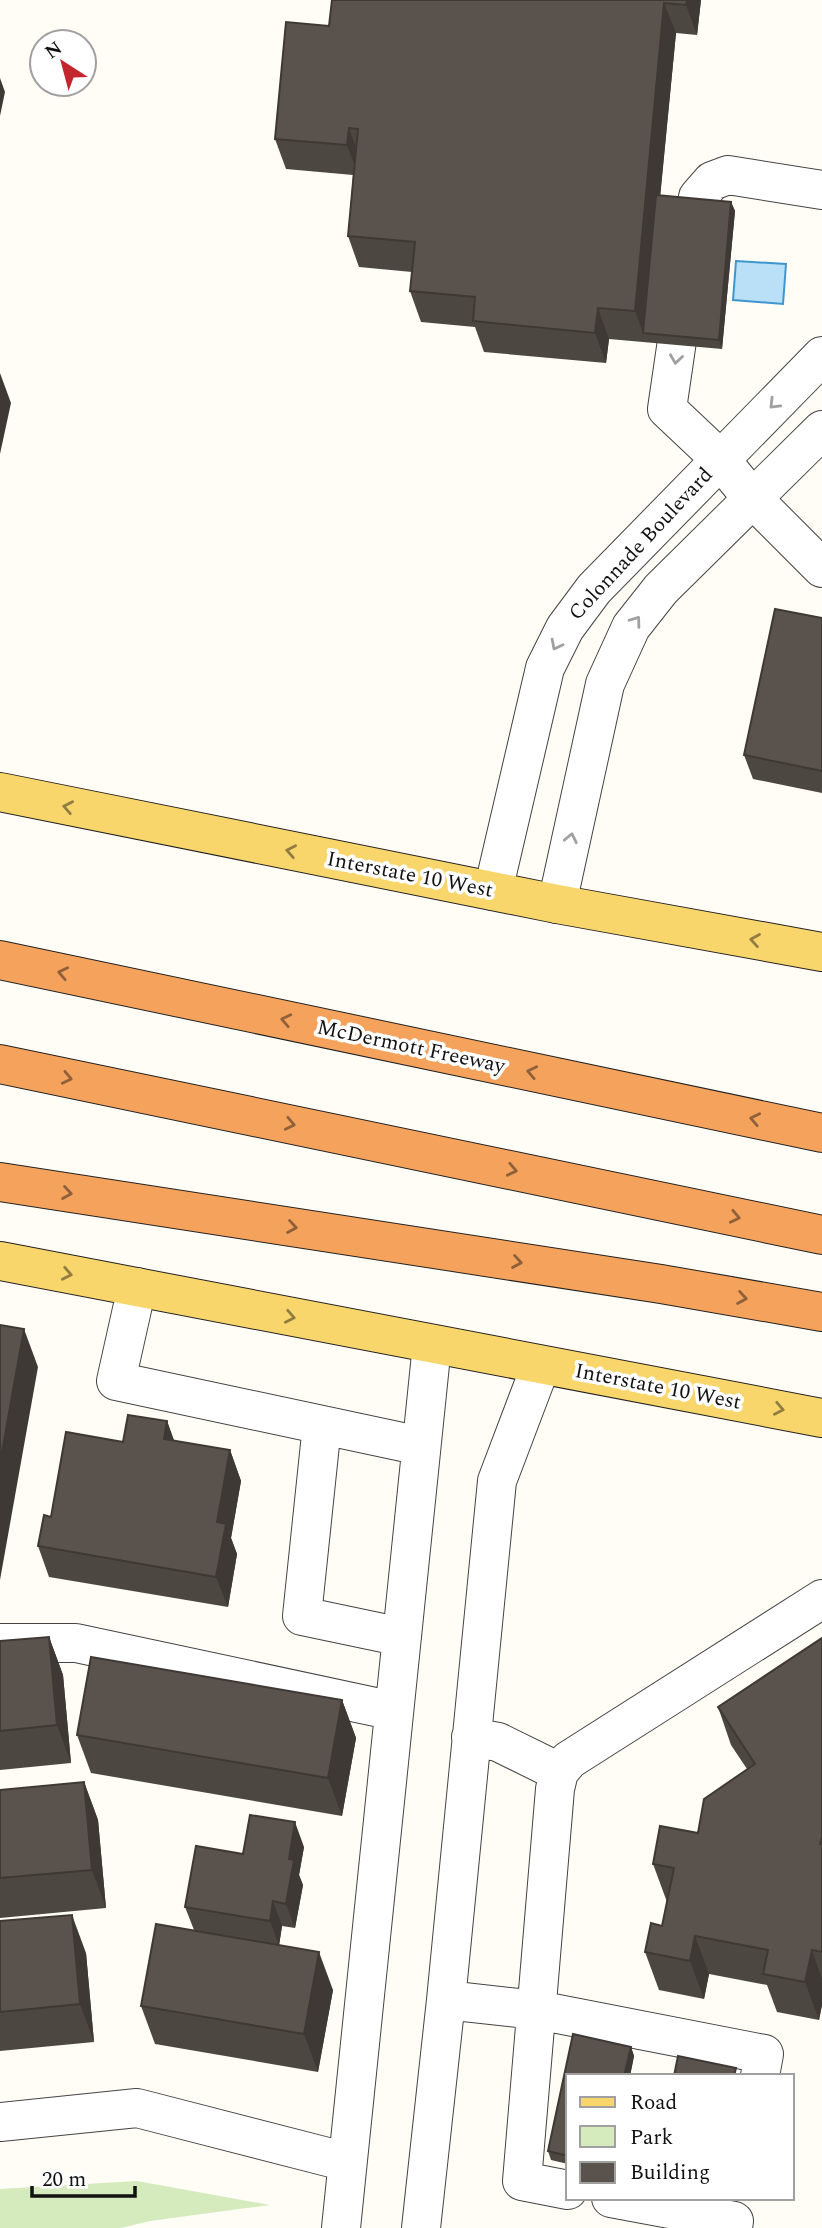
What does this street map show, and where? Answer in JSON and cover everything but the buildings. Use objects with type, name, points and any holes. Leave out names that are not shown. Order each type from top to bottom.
[{"type":"highway","name":"McDermott Freeway","points":[[0,960],[822,1133]]},
{"type":"highway","points":[[0,1064],[822,1235]]},
{"type":"highway","points":[[0,1182],[661,1283],[822,1312]]},
{"type":"main road","name":"Interstate 10 West","points":[[0,792],[557,904],[822,952]]},
{"type":"main road","name":"Interstate 10 West","points":[[0,1261],[822,1418]]},
{"type":"street","points":[[822,190],[728,175],[712,181],[698,197],[667,409],[719,459],[751,497],[822,568]]},
{"type":"street","name":"Colonnade Boulevard","points":[[493,891],[545,667],[565,628],[594,589],[822,356]]},
{"type":"street","points":[[557,904],[605,684],[631,627],[661,589],[751,497],[822,430]]},
{"type":"street","points":[[137,1287],[116,1381],[421,1446]]},
{"type":"street","points":[[341,2228],[432,1345]]},
{"type":"street","points":[[421,2228],[497,1481],[541,1365]]},
{"type":"street","points":[[322,1425],[302,1616],[402,1637]]},
{"type":"street","points":[[566,2190],[522,2181],[555,1788],[559,1772],[569,1760],[822,1599]]},
{"type":"street","points":[[0,1643],[76,1643],[394,1711]]},
{"type":"street","points":[[471,1737],[498,1742],[559,1772]]},
{"type":"street","points":[[446,2000],[537,2011],[764,2054],[760,2074]]},
{"type":"street","points":[[0,2122],[137,2108],[347,2162]]},
{"type":"street","points":[[625,2200],[735,2216]]},
{"type":"green space","points":[[137,2181],[270,2205],[150,2221],[121,2228],[0,2228],[0,2189]]},
{"type":"water","points":[[736,261],[786,264],[783,304],[733,300]]}]
